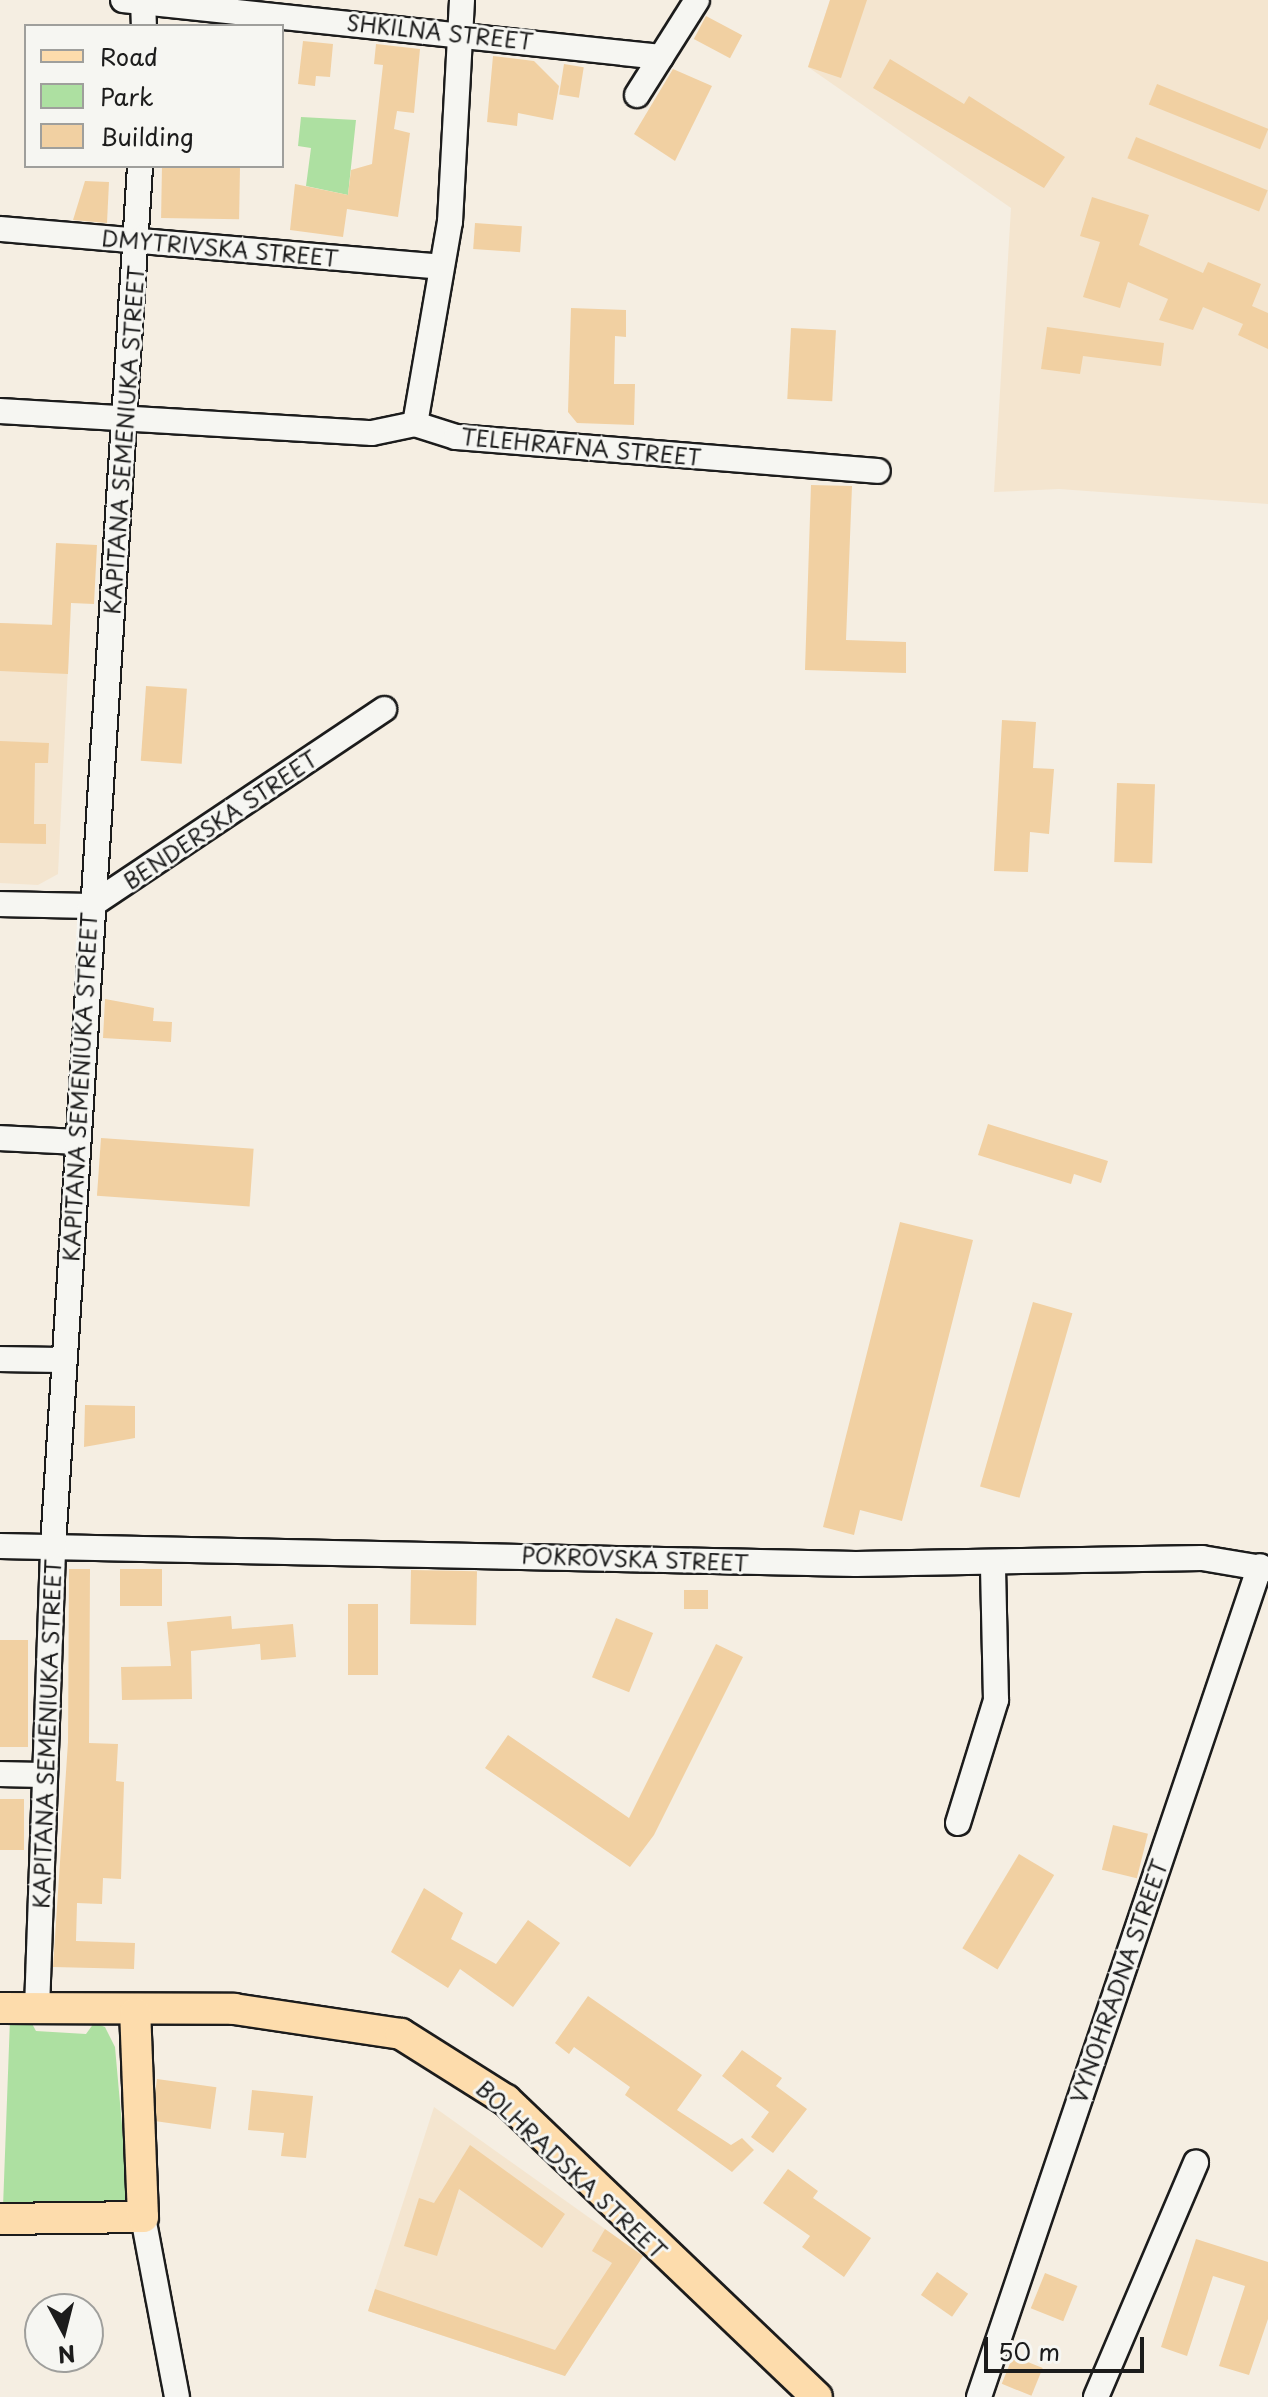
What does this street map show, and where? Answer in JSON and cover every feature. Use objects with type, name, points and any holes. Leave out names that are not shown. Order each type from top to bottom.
[{"type":"main road","name":"BOLHRADSKA STREET","points":[[0,2008],[135,2013],[290,2013],[401,2034],[447,2057],[506,2100],[817,2397]]},
{"type":"main road","points":[[0,2219],[143,2217],[135,2013]]},
{"type":"street","points":[[136,0],[143,24]]},
{"type":"street","name":"SHKILNA STREET","points":[[136,0],[661,57]]},
{"type":"street","points":[[415,424],[450,222],[462,0]]},
{"type":"street","points":[[637,95],[697,0]]},
{"type":"street","name":"KAPITANA SEMENIUKA STREET","points":[[37,2009],[42,1775],[53,1546],[90,906],[140,168]]},
{"type":"street","name":"DMYTRIVSKA STREET","points":[[0,229],[440,267]]},
{"type":"street","name":"TELEHRAFNA STREET","points":[[0,411],[123,421],[372,433],[415,424],[456,437],[878,471]]},
{"type":"street","name":"BENDERSKA STREET","points":[[90,906],[384,709]]},
{"type":"street","points":[[0,904],[90,906]]},
{"type":"street","points":[[0,1138],[76,1142]]},
{"type":"street","points":[[0,1359],[64,1360]]},
{"type":"street","name":"POKROVSKA STREET","points":[[0,1546],[993,1563],[1202,1558],[1264,1567]]},
{"type":"street","points":[[958,1823],[994,1715],[993,1563]]},
{"type":"street","name":"VYNOHRADNA STREET","points":[[979,2397],[1264,1567]]},
{"type":"street","points":[[0,1774],[42,1775]]},
{"type":"street","points":[[1096,2397],[1196,2162]]},
{"type":"street","points":[[143,2217],[177,2397]]},
{"type":"shaded area","points":[[830,0],[1268,0],[1268,504],[1059,489],[994,492],[1011,208],[808,67]]},
{"type":"shaded area","points":[[0,623],[70,625],[58,874],[38,885],[0,883]]},
{"type":"shaded area","points":[[434,2107],[643,2256],[565,2376],[368,2311]]},
{"type":"green space","points":[[301,117],[356,120],[348,195],[306,186],[311,148],[298,146]]},
{"type":"green space","points":[[10,2019],[30,2020],[36,2031],[86,2034],[94,2023],[105,2027],[115,2047],[129,2204],[3,2207]]},
{"type":"building","points":[[830,0],[867,0],[841,78],[808,67]]},
{"type":"building","points":[[706,16],[742,35],[730,58],[694,39]]},
{"type":"building","points":[[303,41],[333,44],[330,77],[316,76],[315,86],[298,84]]},
{"type":"building","points":[[376,44],[420,49],[414,113],[397,111],[394,129],[410,133],[398,217],[347,209],[343,237],[290,230],[295,184],[348,195],[351,170],[372,164],[383,65],[374,64]]},
{"type":"building","points":[[493,56],[534,61],[559,86],[553,120],[518,113],[517,126],[487,122]]},
{"type":"building","points":[[890,59],[964,104],[969,96],[1065,157],[1044,188],[873,88]]},
{"type":"building","points":[[564,64],[584,67],[579,98],[559,95]]},
{"type":"building","points":[[673,69],[712,86],[675,161],[634,134]]},
{"type":"building","points":[[1157,84],[1268,129],[1260,149],[1149,104]]},
{"type":"building","points":[[1136,137],[1268,190],[1259,212],[1127,158]]},
{"type":"building","points":[[162,168],[240,168],[239,219],[161,218]]},
{"type":"building","points":[[85,181],[109,182],[107,223],[73,220]]},
{"type":"building","points":[[1092,197],[1149,215],[1139,245],[1203,273],[1208,262],[1261,284],[1252,306],[1268,313],[1268,349],[1238,335],[1243,324],[1203,307],[1193,330],[1159,320],[1168,299],[1128,282],[1120,308],[1083,297],[1100,242],[1080,236]]},
{"type":"building","points":[[475,223],[522,226],[520,252],[473,249]]},
{"type":"building","points":[[571,308],[626,310],[626,337],[615,336],[614,384],[635,384],[634,425],[577,423],[568,412]]},
{"type":"building","points":[[1047,327],[1164,343],[1161,366],[1083,356],[1080,374],[1041,369]]},
{"type":"building","points":[[791,328],[836,330],[832,401],[787,399]]},
{"type":"building","points":[[811,485],[852,486],[846,640],[906,642],[906,673],[805,670]]},
{"type":"building","points":[[56,543],[97,545],[94,604],[71,603],[68,674],[0,671],[0,623],[52,625]]},
{"type":"building","points":[[146,686],[187,689],[182,764],[141,761]]},
{"type":"building","points":[[1002,720],[1036,722],[1033,768],[1054,769],[1049,834],[1030,832],[1028,872],[994,871]]},
{"type":"building","points":[[0,741],[49,743],[48,763],[35,763],[34,824],[46,824],[46,844],[0,843]]},
{"type":"building","points":[[1117,783],[1155,784],[1152,863],[1114,862]]},
{"type":"building","points":[[105,999],[154,1008],[153,1021],[172,1022],[171,1042],[103,1038]]},
{"type":"building","points":[[988,1124],[1108,1161],[1101,1183],[1074,1174],[1071,1184],[978,1155]]},
{"type":"building","points":[[101,1138],[254,1149],[250,1207],[97,1196]]},
{"type":"building","points":[[900,1222],[973,1240],[902,1521],[860,1510],[854,1535],[823,1527]]},
{"type":"building","points":[[1033,1302],[1072,1313],[1019,1498],[980,1487]]},
{"type":"building","points":[[85,1405],[135,1406],[135,1438],[84,1447]]},
{"type":"building","points":[[69,1569],[90,1569],[89,1743],[118,1744],[116,1781],[124,1782],[121,1879],[103,1878],[102,1904],[77,1903],[76,1941],[135,1943],[134,1969],[53,1967],[68,1742]]},
{"type":"building","points":[[120,1569],[162,1569],[162,1606],[120,1606]]},
{"type":"building","points":[[411,1570],[477,1571],[476,1625],[410,1624]]},
{"type":"building","points":[[684,1590],[708,1590],[708,1609],[684,1609]]},
{"type":"building","points":[[348,1604],[378,1604],[378,1675],[348,1675]]},
{"type":"building","points":[[231,1616],[232,1629],[293,1624],[296,1657],[261,1660],[260,1644],[191,1651],[192,1699],[122,1700],[121,1667],[171,1666],[167,1622]]},
{"type":"building","points":[[616,1618],[653,1633],[629,1692],[592,1677]]},
{"type":"building","points":[[0,1640],[28,1640],[28,1747],[0,1747]]},
{"type":"building","points":[[716,1644],[743,1657],[654,1835],[630,1867],[485,1768],[508,1735],[629,1818]]},
{"type":"building","points":[[0,1799],[24,1799],[24,1850],[0,1850]]},
{"type":"building","points":[[1113,1825],[1148,1834],[1137,1878],[1102,1870]]},
{"type":"building","points":[[1019,1854],[1054,1875],[997,1969],[962,1948]]},
{"type":"building","points":[[424,1888],[463,1913],[451,1939],[496,1964],[528,1920],[560,1943],[513,2007],[460,1969],[448,1988],[391,1952]]},
{"type":"building","points":[[588,1996],[702,2075],[677,2110],[731,2145],[742,2138],[754,2150],[732,2172],[625,2095],[630,2087],[574,2047],[569,2054],[555,2043]]},
{"type":"building","points":[[742,2050],[782,2078],[776,2086],[807,2109],[773,2153],[751,2137],[769,2112],[722,2076]]},
{"type":"building","points":[[157,2079],[216,2087],[211,2129],[151,2121]]},
{"type":"building","points":[[252,2090],[313,2096],[306,2158],[281,2156],[284,2133],[248,2130]]},
{"type":"building","points":[[470,2145],[565,2214],[542,2248],[459,2189],[437,2256],[404,2246],[419,2198],[434,2203]]},
{"type":"building","points":[[788,2169],[818,2191],[813,2198],[871,2238],[844,2277],[802,2247],[810,2236],[763,2203]]},
{"type":"building","points":[[605,2229],[643,2256],[565,2376],[368,2311],[375,2289],[555,2350],[612,2263],[592,2251]]},
{"type":"building","points":[[1196,2239],[1268,2262],[1268,2319],[1249,2375],[1219,2366],[1245,2286],[1213,2276],[1187,2356],[1161,2347]]},
{"type":"building","points":[[937,2272],[968,2294],[952,2317],[921,2295]]},
{"type":"building","points":[[1045,2273],[1077,2286],[1063,2321],[1031,2308]]},
{"type":"building","points":[[1013,2356],[1043,2368],[1031,2396],[1002,2384]]}]
